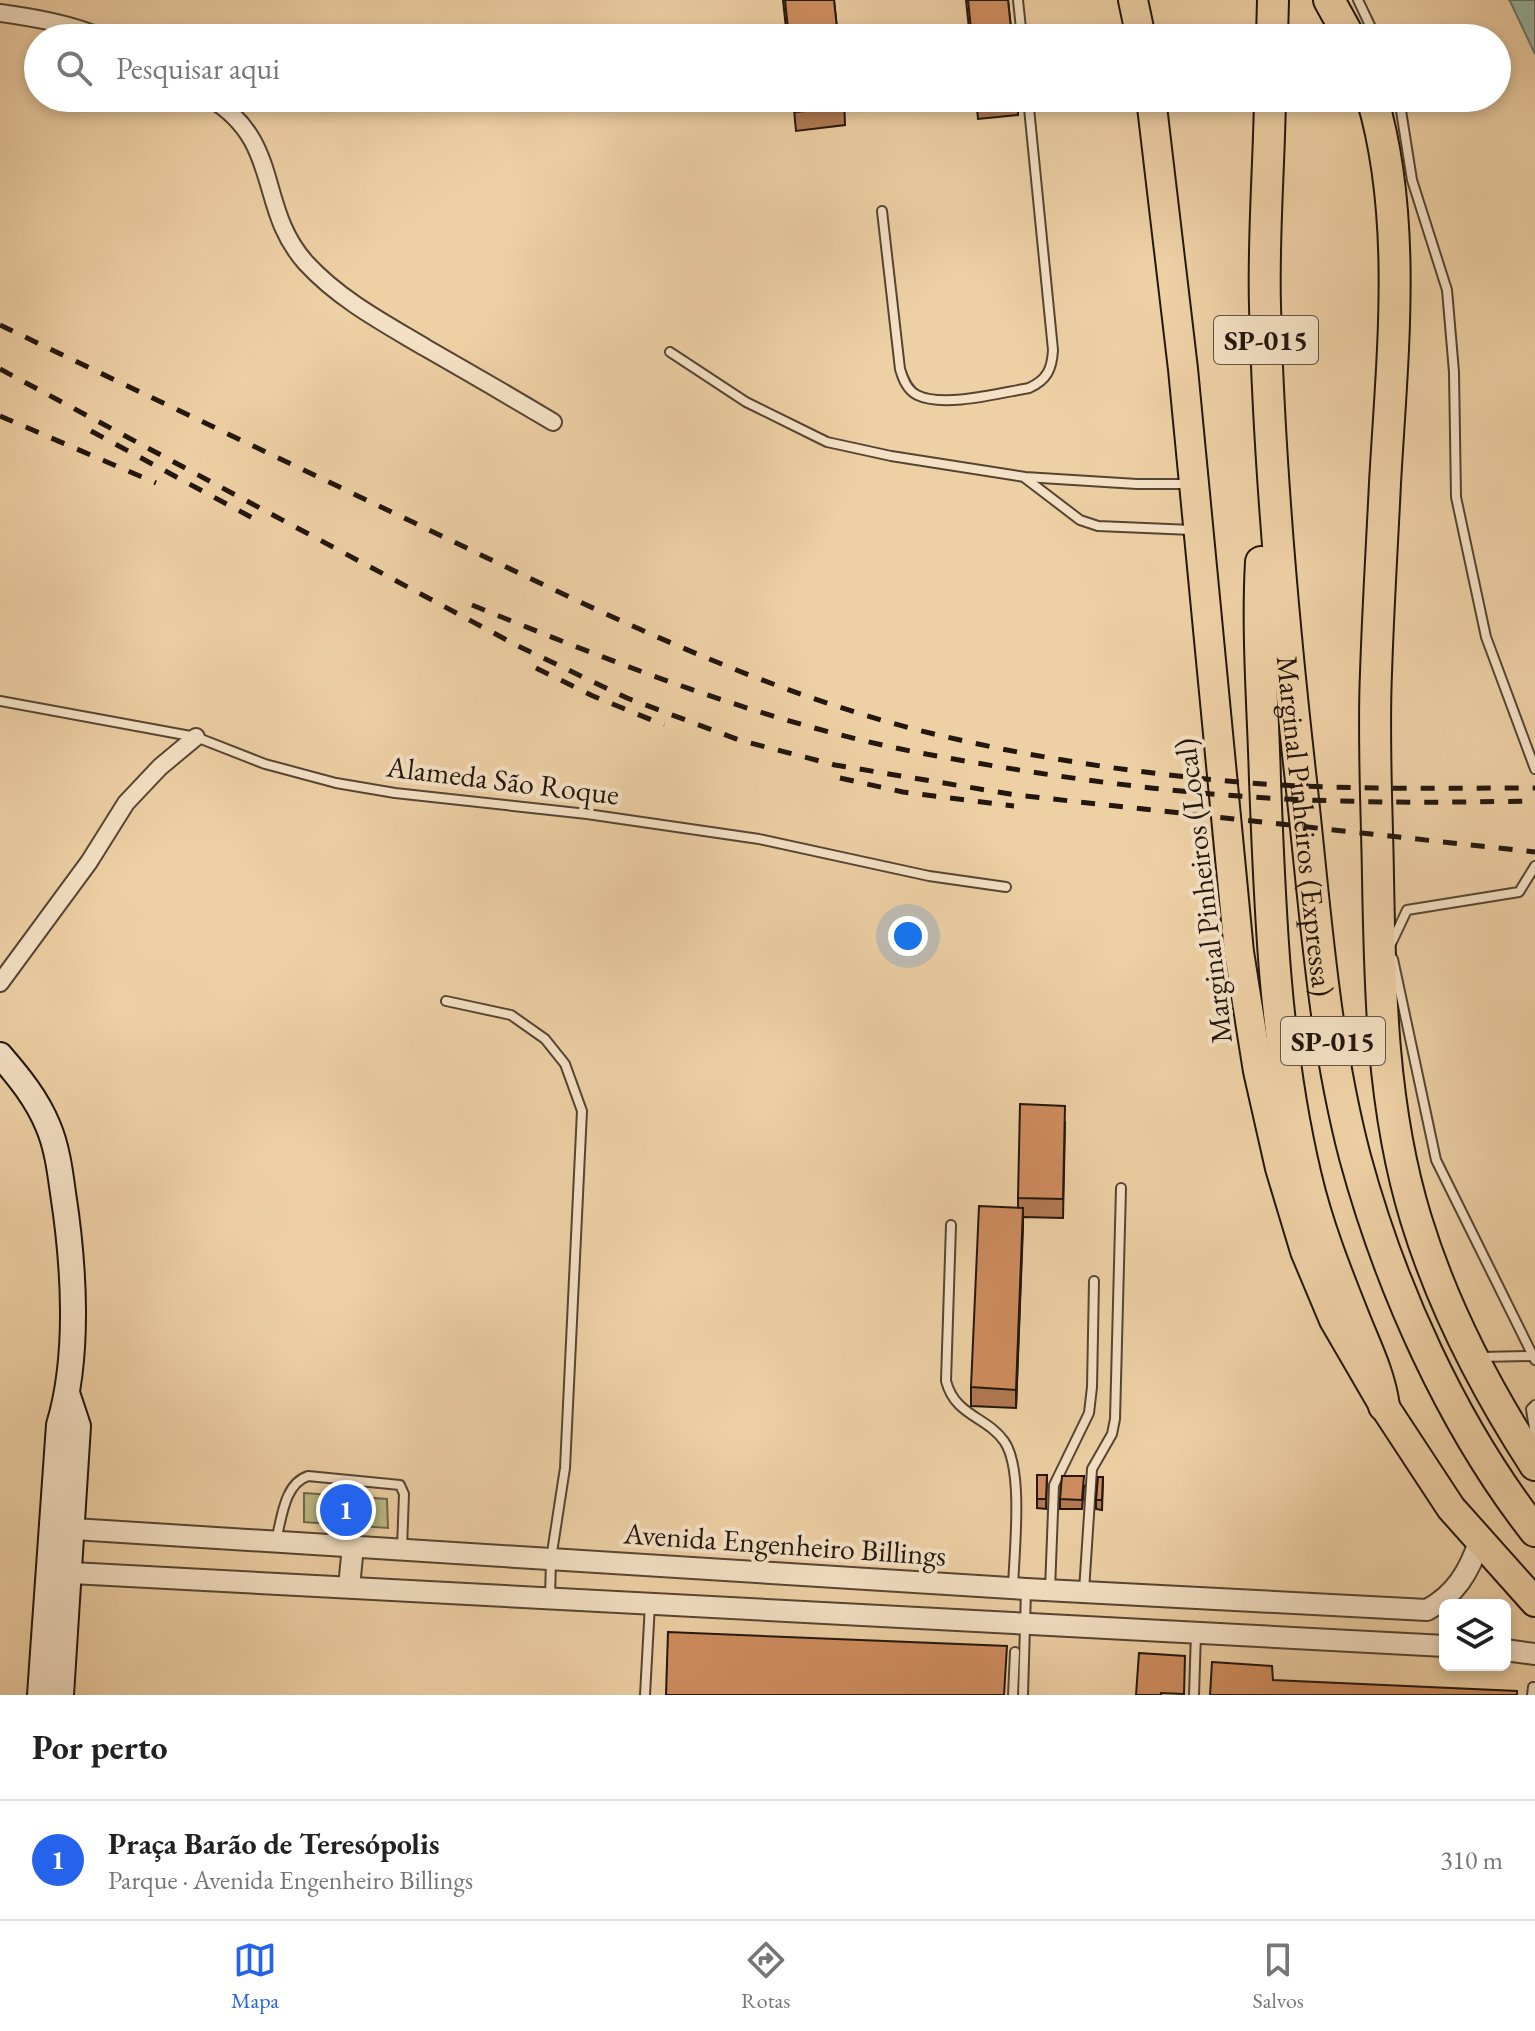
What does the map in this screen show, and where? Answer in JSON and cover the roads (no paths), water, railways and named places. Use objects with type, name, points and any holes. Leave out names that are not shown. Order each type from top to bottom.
[{"type":"highway","points":[[1133,0],[1138,24]]},
{"type":"highway","points":[[1272,24],[1273,0]]},
{"type":"highway","points":[[1329,0],[1342,24]]},
{"type":"highway","name":"Marginal Pinheiros (Local)","points":[[1153,112],[1194,484],[1239,952],[1258,1071],[1280,1168],[1305,1251],[1334,1320],[1384,1406],[1427,1476],[1479,1542],[1535,1602]]},
{"type":"highway","name":"Marginal Pinheiros (Expressa)","points":[[1270,112],[1265,302],[1273,509],[1325,989],[1338,1079],[1355,1155],[1401,1296],[1440,1379],[1535,1531]]},
{"type":"highway","points":[[1375,112],[1390,180],[1393,242],[1391,364],[1375,676],[1383,1043],[1398,1149],[1415,1218],[1440,1289],[1471,1357],[1535,1465]]},
{"type":"highway","points":[[1273,509],[1262,551],[1260,623],[1271,939],[1281,1026],[1306,1178],[1320,1228],[1376,1367],[1384,1406]]},
{"type":"main road","points":[[0,1055],[25,1085],[49,1127],[59,1166],[74,1272],[68,1396],[78,1426],[62,1528],[59,1572],[61,1695]]},
{"type":"main road","points":[[40,1695],[59,1572]]},
{"type":"street","points":[[0,13],[62,24]]},
{"type":"street","points":[[229,112],[242,122],[255,141],[287,236],[305,261],[332,287],[369,314],[553,422]]},
{"type":"street","points":[[0,983],[89,862],[126,803],[160,767],[196,737]]},
{"type":"street","name":"Avenida Engenheiro Billings","points":[[62,1528],[1019,1589],[1427,1610],[1449,1597],[1469,1567],[1479,1542]]},
{"type":"street","points":[[349,1587],[353,1546]]},
{"type":"street","points":[[59,1572],[1439,1646]]},
{"type":"street","points":[[902,1617],[904,1582]]},
{"type":"street","points":[[1405,1643],[1407,1609]]},
{"type":"street","points":[[1511,1651],[1535,1654]]},
{"type":"lane","points":[[1018,0],[1021,24]]},
{"type":"lane","points":[[1358,0],[1369,24]]},
{"type":"lane","points":[[882,211],[900,369],[909,389],[932,399],[958,399],[1039,384],[1049,374],[1053,350],[1029,112]]},
{"type":"lane","points":[[1401,112],[1412,180],[1447,290],[1454,372],[1456,497],[1486,637],[1535,769]]},
{"type":"lane","points":[[670,352],[746,402],[827,442],[891,456],[1025,477],[1194,484]]},
{"type":"lane","points":[[1025,477],[1080,520],[1098,526],[1198,530]]},
{"type":"lane","name":"Alameda São Roque","points":[[0,701],[196,737],[265,764],[336,783],[759,839],[929,876],[1006,887]]},
{"type":"lane","points":[[1471,1357],[1534,1358],[1436,1160],[1390,945],[1407,910],[1519,892],[1535,866]]},
{"type":"lane","points":[[446,1001],[511,1015],[545,1039],[565,1064],[582,1111],[565,1468],[551,1559],[550,1598]]},
{"type":"lane","points":[[1084,1592],[1092,1469],[1112,1434],[1115,1419],[1121,1188]]},
{"type":"lane","points":[[951,1225],[946,1381],[948,1391],[960,1408],[996,1432],[1010,1451],[1014,1465],[1019,1589],[1025,1624],[1023,1695]]},
{"type":"lane","points":[[1050,1590],[1054,1485],[1083,1428],[1092,1387],[1094,1281]]},
{"type":"lane","points":[[1535,1405],[1531,1409],[1535,1435]]},
{"type":"lane","points":[[276,1541],[290,1491],[295,1483],[308,1476],[400,1485],[404,1494],[402,1548]]},
{"type":"lane","points":[[645,1695],[650,1603]]},
{"type":"lane","points":[[1194,1695],[1196,1632]]},
{"type":"lane","points":[[1013,1695],[1015,1652]]},
{"type":"lane","points":[[1532,1695],[1535,1688]]},
{"type":"railway","points":[[0,325],[627,624],[748,674],[871,717],[1012,751],[1209,779],[1320,787],[1535,788]]},
{"type":"railway","points":[[0,369],[518,646],[627,698],[739,740],[835,765],[1016,795],[1535,852]]},
{"type":"railway","points":[[0,416],[156,483]]},
{"type":"railway","points":[[91,431],[260,522]]},
{"type":"railway","points":[[472,605],[582,649],[752,710],[868,742],[926,754],[1080,779],[1237,796],[1365,802],[1535,801]]},
{"type":"railway","points":[[536,668],[664,725]]},
{"type":"railway","points":[[840,778],[903,792],[1014,806]]},
{"type":"place","name":"Praça Barão de Teresópolis","points":[[346,1510]]}]
